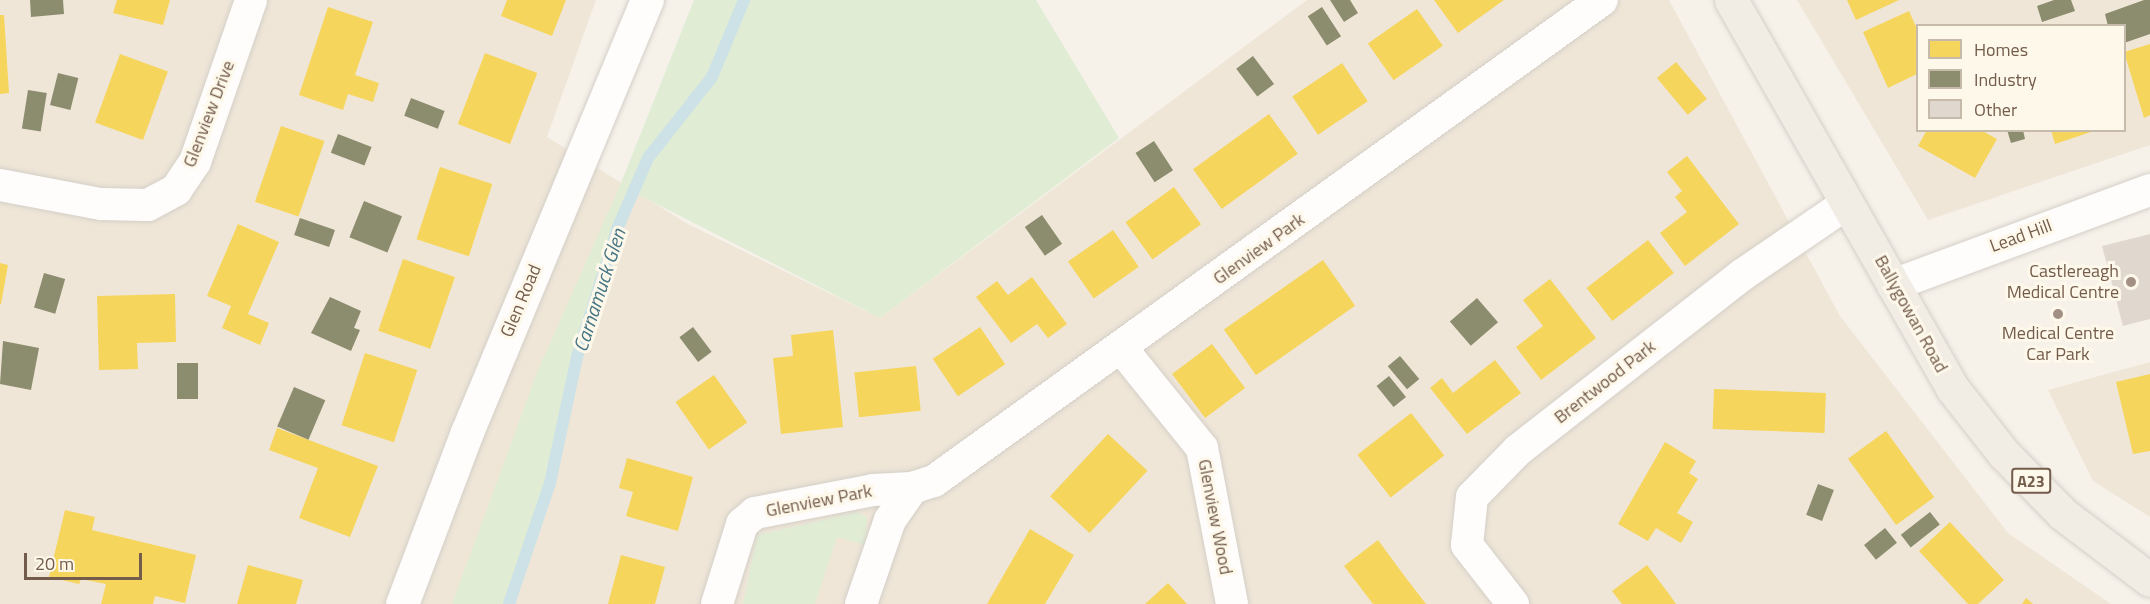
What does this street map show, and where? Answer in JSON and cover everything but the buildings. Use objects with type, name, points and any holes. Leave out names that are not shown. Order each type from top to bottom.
[{"type":"main road","name":"Ballygowan Road","points":[[1731,0],[1953,389],[2004,454],[2063,514],[2150,580]]},
{"type":"street","name":"Glenview Drive","points":[[0,186],[101,204],[148,205],[176,190],[195,162],[251,0]]},
{"type":"street","name":"Glen Road","points":[[402,604],[466,432],[647,0]]},
{"type":"street","name":"Glenview Park","points":[[717,604],[742,524],[755,513],[873,490],[912,488],[934,481],[1122,349],[1602,0]]},
{"type":"street","name":"Lead Hill","points":[[1893,285],[2150,190]]},
{"type":"street","name":"Brentwood Park","points":[[1513,604],[1467,545],[1472,496],[1518,450],[1742,275],[1846,204]]},
{"type":"street","name":"Glenview Wood","points":[[1122,349],[1202,448],[1232,604]]},
{"type":"street","name":"Glenview Park","points":[[861,604],[890,520],[912,488]]},
{"type":"shaded area","points":[[0,0],[596,0],[547,137],[688,224],[880,318],[1307,0],[1669,0],[1840,316],[2008,533],[2111,604],[0,604]]},
{"type":"shaded area","points":[[1797,0],[2150,0],[2150,145],[1928,220]]},
{"type":"shaded area","points":[[2150,362],[2150,517],[2093,481],[2048,390]]},
{"type":"green space","points":[[694,0],[1036,0],[1119,138],[880,318],[639,195],[618,227],[577,357],[552,477],[508,604],[452,604],[538,370],[621,183]]},
{"type":"green space","points":[[857,512],[867,517],[866,545],[837,537],[815,604],[743,604],[757,535]]},
{"type":"waterway","name":"Carnamuck Glen","points":[[509,604],[550,483],[577,357],[618,227],[648,158],[712,77],[744,0]]},
{"type":"place","name":"Castlereagh Medical Centre","points":[[2131,282]]},
{"type":"place","name":"Medical Centre Car Park","points":[[2058,314]]}]
